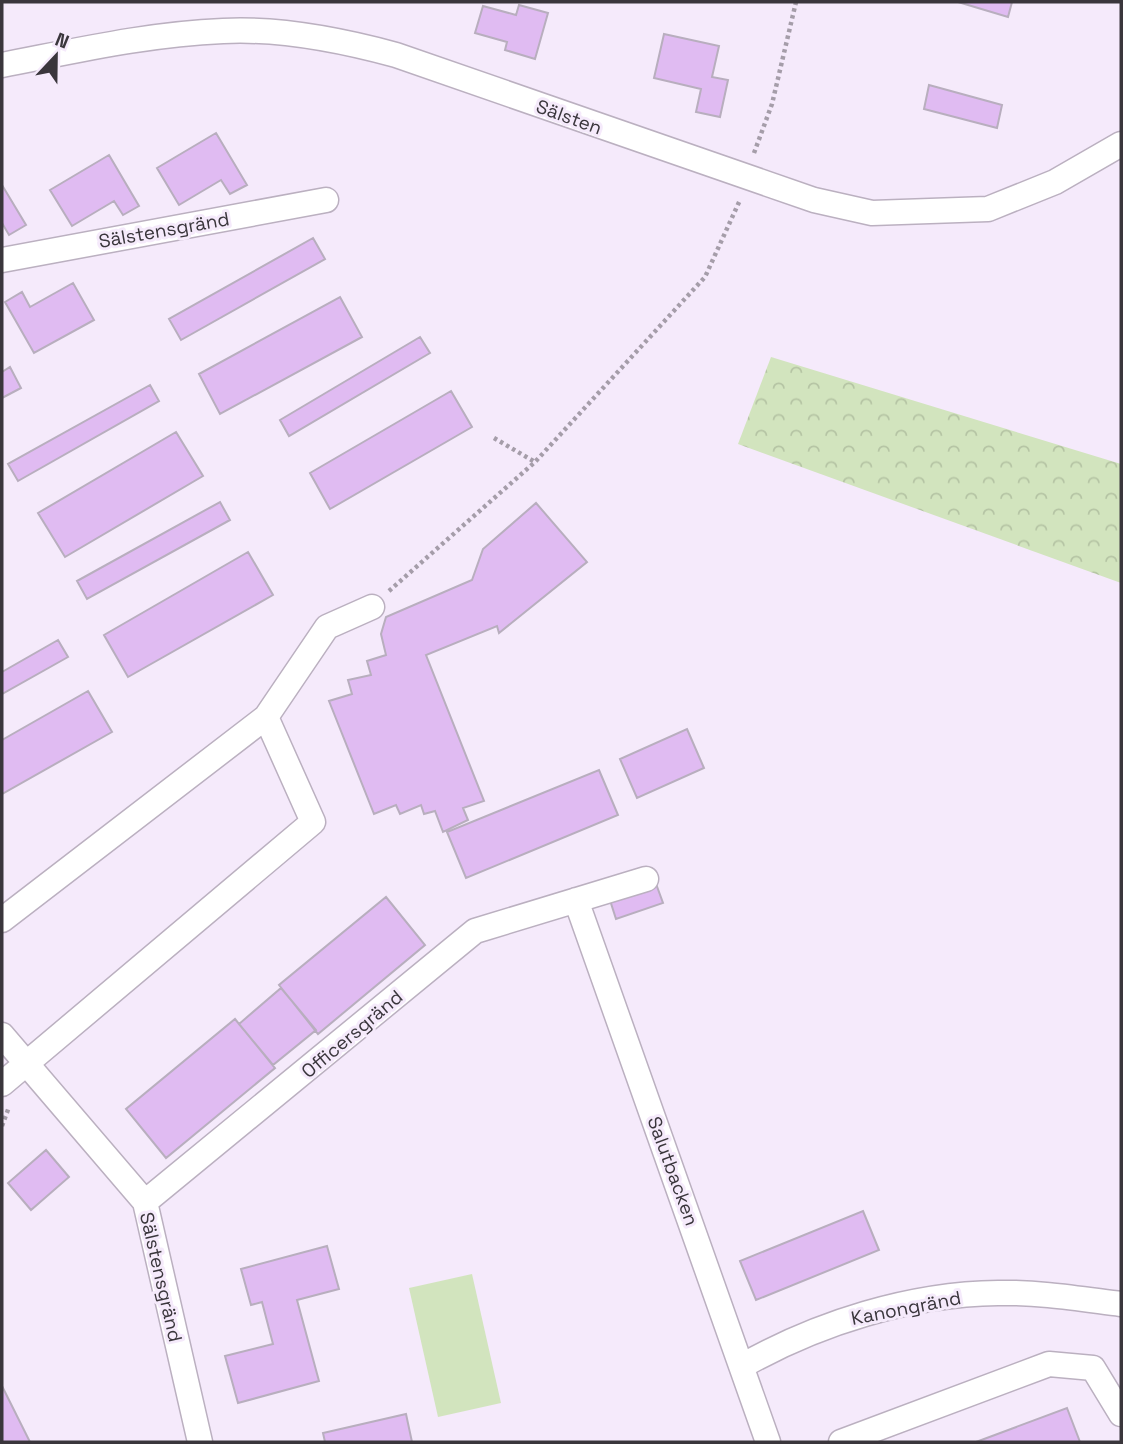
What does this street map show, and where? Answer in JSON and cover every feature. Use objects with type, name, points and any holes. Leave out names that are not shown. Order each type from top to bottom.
[{"type":"street","name":"Sälsten","points":[[2,65],[161,36],[225,31],[335,40],[396,55],[743,186],[872,212],[988,209],[1055,182],[1121,144]]},
{"type":"street","name":"Sälstensgränd","points":[[2,260],[326,200]]},
{"type":"street","points":[[2,920],[266,717],[327,628],[372,607]]},
{"type":"street","points":[[2,1084],[313,822],[266,717]]},
{"type":"street","name":"Officersgränd","points":[[145,1202],[475,931],[646,879]]},
{"type":"street","name":"Salutbacken","points":[[576,900],[768,1442]]},
{"type":"street","name":"Sälstensgränd","points":[[2,1035],[145,1202],[200,1442]]},
{"type":"street","name":"Kanongränd","points":[[742,1366],[779,1345],[838,1322],[934,1299],[998,1293],[1121,1304]]},
{"type":"street","points":[[841,1442],[1049,1364],[1094,1368],[1121,1414]]},
{"type":"path","points":[[372,607],[535,462],[705,277],[743,186],[772,104],[796,2]]},
{"type":"path","points":[[494,438],[535,462]]},
{"type":"green space","points":[[771,357],[1121,464],[1121,583],[738,444]]},
{"type":"green space","points":[[472,1274],[501,1403],[438,1417],[409,1288]]},
{"type":"building","points":[[958,2],[1012,2],[1008,17]]},
{"type":"building","points":[[519,5],[548,13],[535,59],[505,50],[507,42],[475,33],[483,6],[516,15]]},
{"type":"building","points":[[664,34],[719,46],[712,77],[728,80],[720,117],[696,112],[701,89],[654,78]]},
{"type":"building","points":[[929,85],[1002,105],[997,128],[924,109]]},
{"type":"building","points":[[216,133],[247,185],[230,194],[221,180],[179,205],[157,168]]},
{"type":"building","points":[[109,155],[139,206],[123,215],[114,201],[72,226],[50,190]]},
{"type":"building","points":[[2,185],[26,225],[9,235],[2,223]]},
{"type":"building","points":[[313,238],[325,259],[181,340],[169,319]]},
{"type":"building","points":[[73,283],[94,320],[34,353],[5,302],[22,292],[30,307]]},
{"type":"building","points":[[340,297],[362,337],[220,414],[199,374]]},
{"type":"building","points":[[420,337],[430,353],[289,436],[280,420]]},
{"type":"building","points":[[10,367],[21,388],[2,398],[2,372]]},
{"type":"building","points":[[150,385],[159,401],[18,481],[8,464]]},
{"type":"building","points":[[451,391],[472,427],[330,509],[310,473]]},
{"type":"building","points":[[176,432],[203,476],[65,557],[38,513]]},
{"type":"building","points":[[220,502],[230,520],[87,599],[77,581]]},
{"type":"building","points":[[536,503],[587,562],[499,633],[497,626],[426,655],[484,801],[463,808],[468,820],[443,832],[435,811],[424,814],[421,805],[400,814],[396,805],[374,814],[329,701],[352,694],[348,680],[371,675],[367,661],[386,655],[381,634],[386,617],[472,580],[483,549]]},
{"type":"building","points":[[248,552],[273,595],[128,677],[104,635]]},
{"type":"building","points":[[58,640],[68,657],[2,694],[2,672]]},
{"type":"building","points":[[88,691],[112,732],[2,794],[2,740]]},
{"type":"building","points":[[687,729],[704,768],[637,798],[620,759]]},
{"type":"building","points":[[599,770],[618,815],[466,878],[447,832]]},
{"type":"building","points":[[655,881],[663,903],[616,919],[609,897]]},
{"type":"building","points":[[386,897],[425,945],[318,1034],[279,985]]},
{"type":"building","points":[[281,988],[316,1030],[273,1065],[239,1024]]},
{"type":"building","points":[[235,1019],[275,1068],[166,1158],[126,1109]]},
{"type":"building","points":[[46,1150],[69,1177],[31,1210],[8,1183]]},
{"type":"building","points":[[863,1211],[879,1250],[756,1300],[740,1261]]},
{"type":"building","points":[[327,1246],[339,1289],[297,1300],[319,1381],[238,1403],[225,1356],[273,1344],[262,1302],[251,1305],[241,1269]]},
{"type":"building","points":[[2,1386],[30,1442],[2,1442]]},
{"type":"building","points":[[1067,1408],[1080,1442],[976,1442]]},
{"type":"building","points":[[406,1414],[412,1442],[325,1442],[323,1433]]}]
